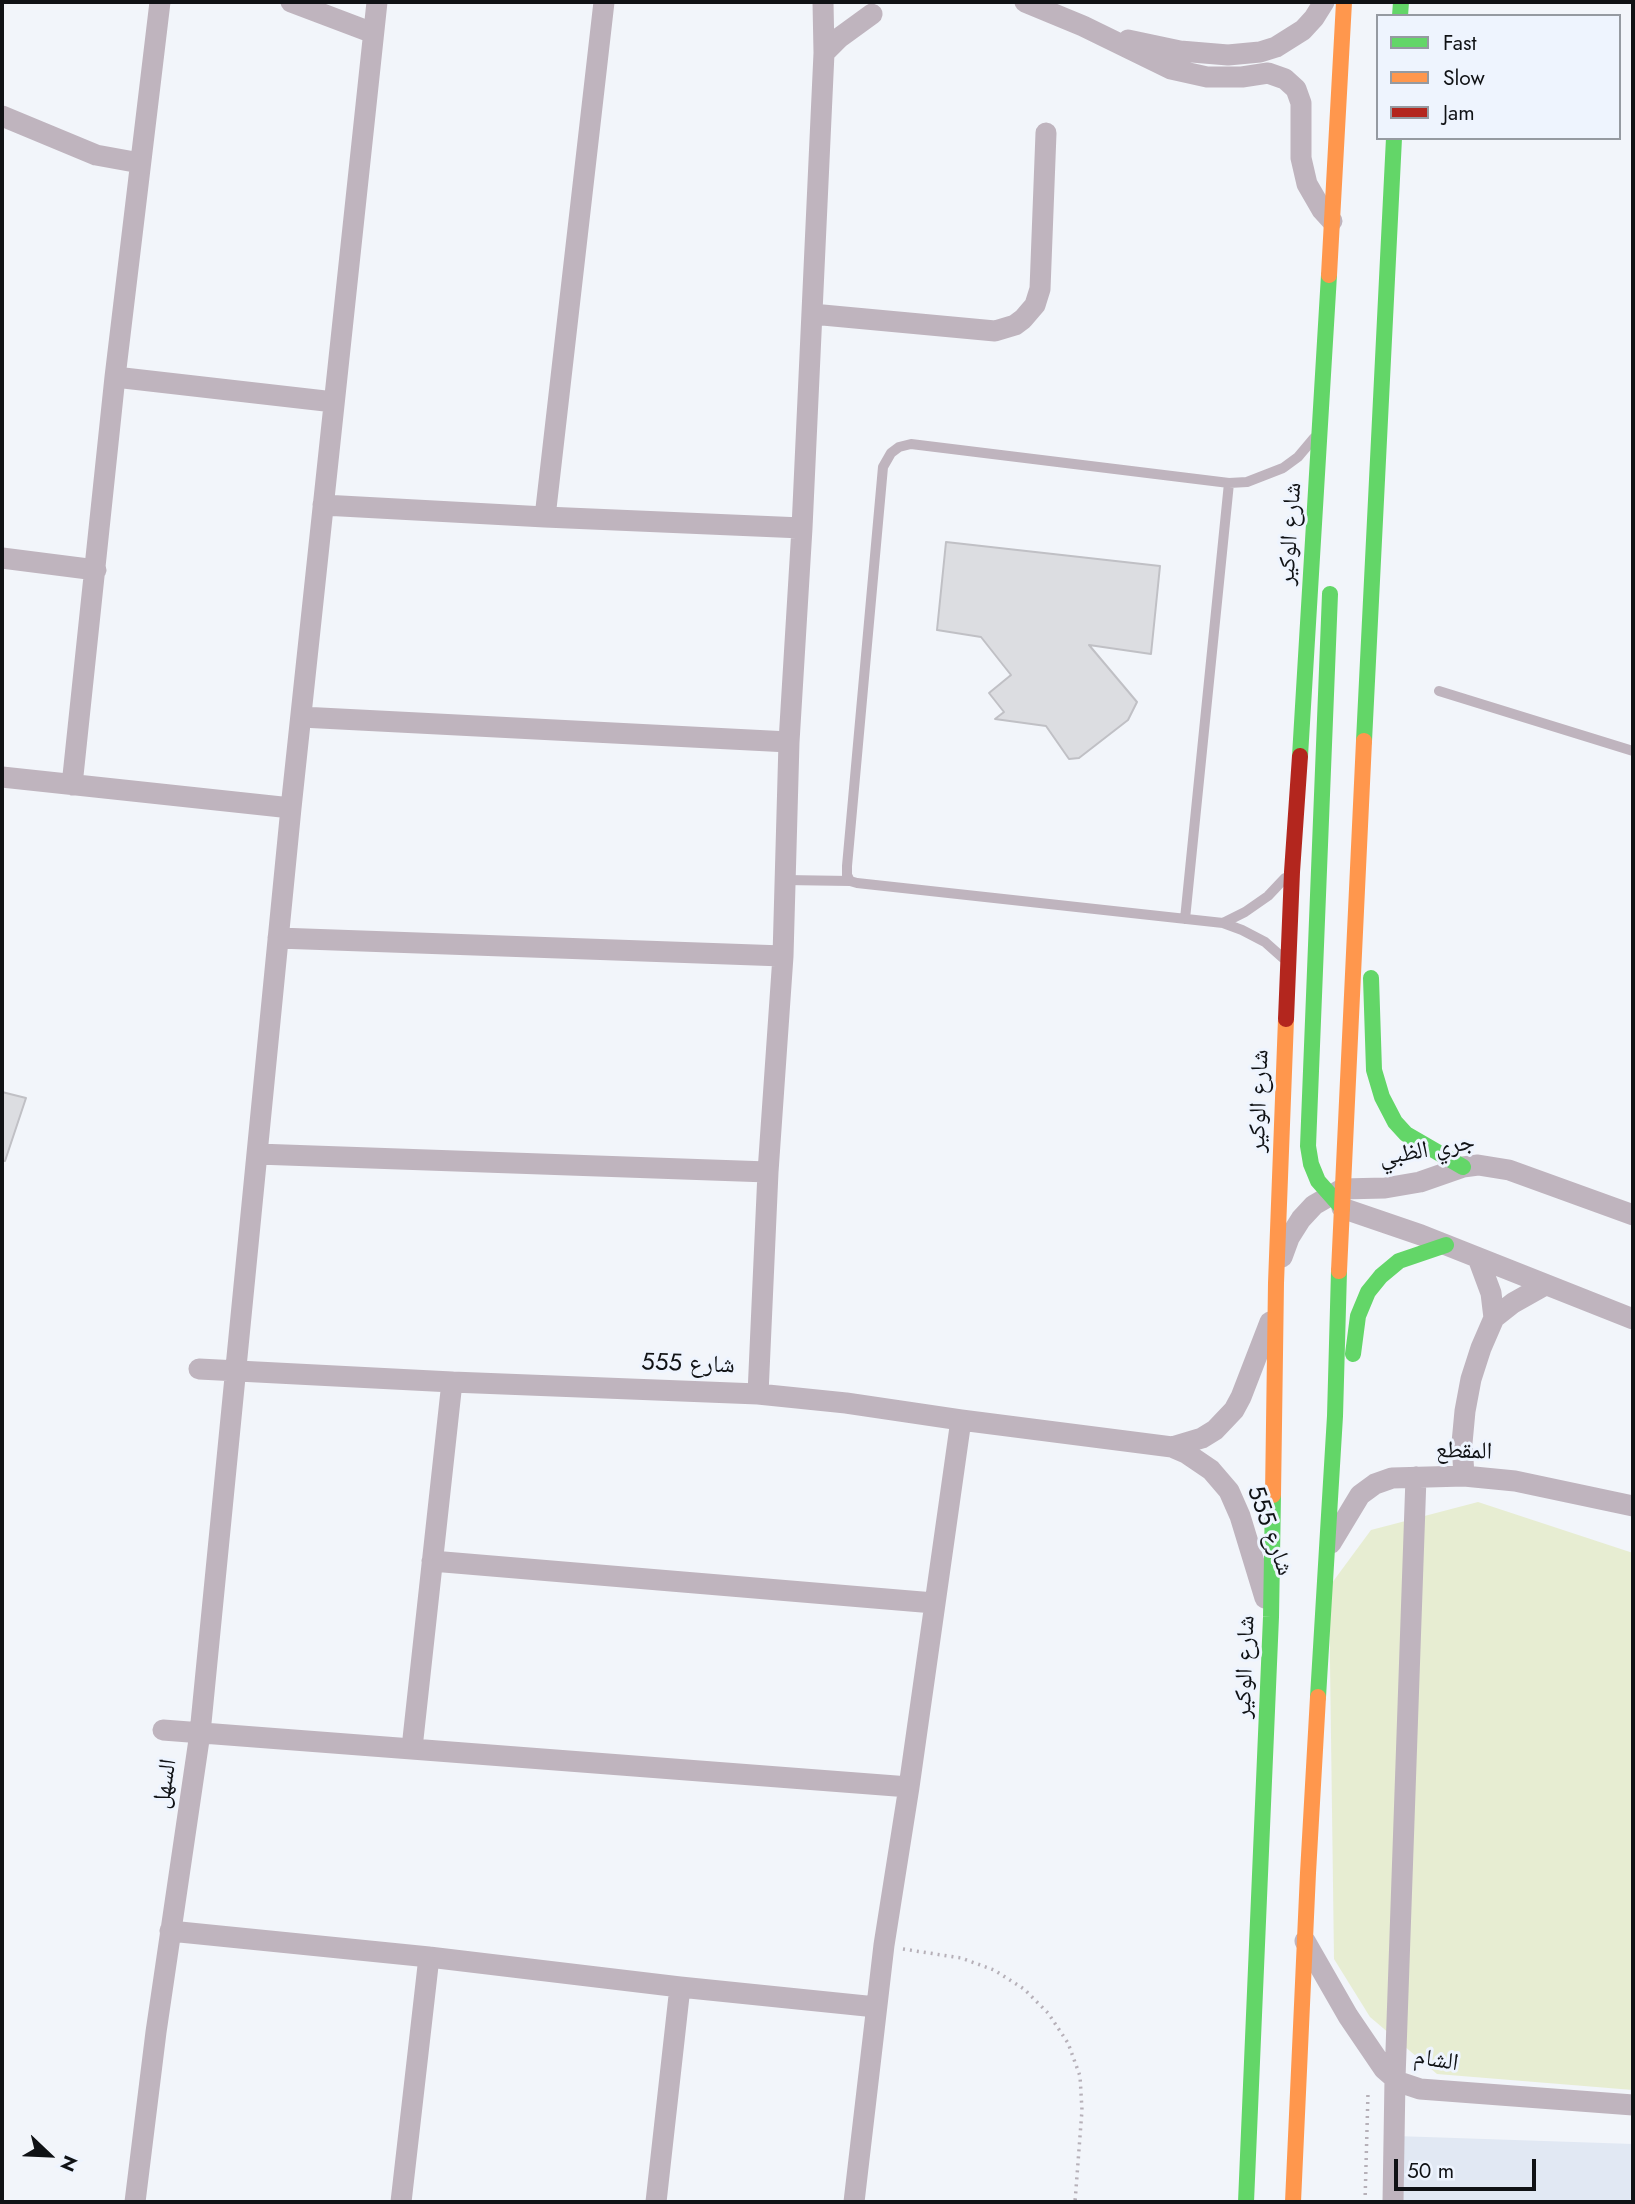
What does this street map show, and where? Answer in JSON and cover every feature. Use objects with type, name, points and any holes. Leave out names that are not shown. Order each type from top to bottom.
[{"type":"main road","name":"شارع الوكير","points":[[1246,2202],[1271,1617],[1275,1307],[1292,872],[1321,430],[1344,2]]},
{"type":"main road","points":[[1293,2202],[1335,1416],[1338,1197],[1355,929],[1394,140]]},
{"type":"main road","points":[[1321,430],[1328,455],[1332,494]]},
{"type":"main road","points":[[1331,571],[1308,1146],[1318,1181],[1338,1197]]},
{"type":"main road","points":[[1355,929],[1368,951],[1374,1070],[1382,1097],[1395,1122],[1406,1134],[1463,1167]]},
{"type":"main road","points":[[1335,1416],[1345,1403],[1350,1389],[1358,1316],[1368,1292],[1381,1276],[1399,1261],[1446,1245]]},
{"type":"street","points":[[72,785],[160,2]]},
{"type":"street","points":[[291,2],[373,33]]},
{"type":"street","name":"السهل","points":[[135,2202],[141,2140],[200,1733],[291,808],[377,2]]},
{"type":"street","points":[[545,517],[604,2]]},
{"type":"street","points":[[758,1394],[768,1172],[783,956],[789,742],[802,528],[824,53],[823,2]]},
{"type":"street","points":[[1024,2],[1083,26],[1154,62],[1180,71],[1224,78],[1268,74],[1285,79],[1296,89],[1301,103],[1301,158],[1307,184],[1322,210],[1332,221]]},
{"type":"street","points":[[1083,26],[1131,41],[1180,51],[1244,55],[1276,47],[1290,40],[1314,18],[1324,2]]},
{"type":"street","points":[[824,53],[839,38],[872,14]]},
{"type":"street","points":[[2,116],[110,160],[140,163]]},
{"type":"street","points":[[812,314],[995,331],[1023,320],[1035,305],[1040,289],[1046,133]]},
{"type":"street","points":[[116,377],[334,402]]},
{"type":"street","points":[[323,505],[802,528]]},
{"type":"street","points":[[2,558],[96,570]]},
{"type":"street","points":[[301,717],[789,742]]},
{"type":"street","points":[[2,777],[291,808]]},
{"type":"street","points":[[278,938],[783,956]]},
{"type":"street","points":[[257,1154],[768,1172]]},
{"type":"street","name":"جري الظبي","points":[[1338,1197],[1411,1184],[1463,1167],[1478,1165],[1508,1170],[1633,1215]]},
{"type":"street","points":[[1276,1283],[1289,1238],[1301,1219],[1314,1205],[1338,1197],[1446,1245],[1633,1319]]},
{"type":"street","points":[[1464,1476],[1462,1443],[1471,1379],[1494,1318],[1491,1293],[1478,1258]]},
{"type":"street","points":[[1494,1318],[1524,1296],[1545,1285]]},
{"type":"street","name":"شارع 555","points":[[1172,1447],[1187,1444],[1209,1434],[1226,1421],[1241,1398],[1275,1307]]},
{"type":"street","name":"شارع 555","points":[[199,1369],[758,1394],[856,1404],[1172,1447],[1211,1470],[1228,1491],[1240,1516],[1271,1617]]},
{"type":"street","points":[[412,1748],[452,1382]]},
{"type":"street","points":[[855,2202],[884,1945],[961,1420]]},
{"type":"street","name":"المقطع","points":[[1326,1550],[1354,1503],[1367,1489],[1383,1480],[1464,1476],[1538,1485],[1633,1506]]},
{"type":"street","points":[[1393,2202],[1416,1477]]},
{"type":"street","points":[[432,1561],[934,1603]]},
{"type":"street","points":[[163,1730],[909,1787]]},
{"type":"street","points":[[170,1931],[876,2007]]},
{"type":"street","name":"الشام","points":[[1305,1941],[1348,2015],[1384,2068],[1395,2079],[1408,2086],[1633,2105]]},
{"type":"street","points":[[401,2202],[429,1957]]},
{"type":"street","points":[[656,2202],[680,1987]]},
{"type":"lane","points":[[850,881],[847,866],[883,467],[891,453],[899,447],[911,444],[1229,484],[1247,482],[1283,468],[1298,457],[1321,430]]},
{"type":"lane","points":[[1185,919],[1229,484]]},
{"type":"lane","points":[[1438,691],[1633,751]]},
{"type":"lane","points":[[1223,923],[1268,896],[1292,872]]},
{"type":"lane","points":[[785,880],[850,881],[1223,923],[1265,942],[1288,962]]},
{"type":"path","points":[[884,1945],[961,1958],[994,1970],[1024,1989],[1048,2013],[1068,2043],[1080,2076],[1082,2110],[1075,2202]]},
{"type":"path","points":[[1365,2202],[1368,2093]]},
{"type":"shaded area","points":[[1396,2136],[1633,2144],[1633,2202],[1393,2202]]},
{"type":"green space","points":[[1478,1502],[1633,1553],[1633,2090],[1437,2074],[1370,2017],[1334,1959],[1329,1587],[1371,1530]]},
{"type":"building","points":[[946,542],[1160,566],[1151,654],[1089,645],[1137,702],[1128,720],[1079,758],[1069,759],[1046,726],[995,719],[1004,712],[989,693],[1011,675],[981,637],[937,630]]},
{"type":"building","points":[[2,1092],[26,1098],[5,1161],[2,1161]]},
{"type":"traffic: fast","points":[[1400,14],[1401,2]]},
{"type":"traffic: fast","points":[[1364,741],[1394,140]]},
{"type":"traffic: fast","points":[[1300,756],[1329,275]]},
{"type":"traffic: fast","points":[[1330,594],[1308,1146],[1318,1181],[1342,1208]]},
{"type":"traffic: fast","points":[[1371,978],[1374,1070],[1382,1097],[1395,1122],[1406,1134],[1463,1167]]},
{"type":"traffic: fast","points":[[1353,1354],[1358,1316],[1368,1292],[1381,1276],[1399,1261],[1446,1245]]},
{"type":"traffic: fast","points":[[1318,1697],[1335,1416],[1339,1271]]},
{"type":"traffic: fast","points":[[1246,2202],[1271,1617],[1273,1495]]},
{"type":"traffic: slow","points":[[1329,275],[1344,2]]},
{"type":"traffic: slow","points":[[1339,1271],[1364,741]]},
{"type":"traffic: slow","points":[[1273,1495],[1276,1283],[1286,1019]]},
{"type":"traffic: slow","points":[[1293,2202],[1318,1697]]},
{"type":"traffic: jam","points":[[1286,1019],[1300,756]]}]
